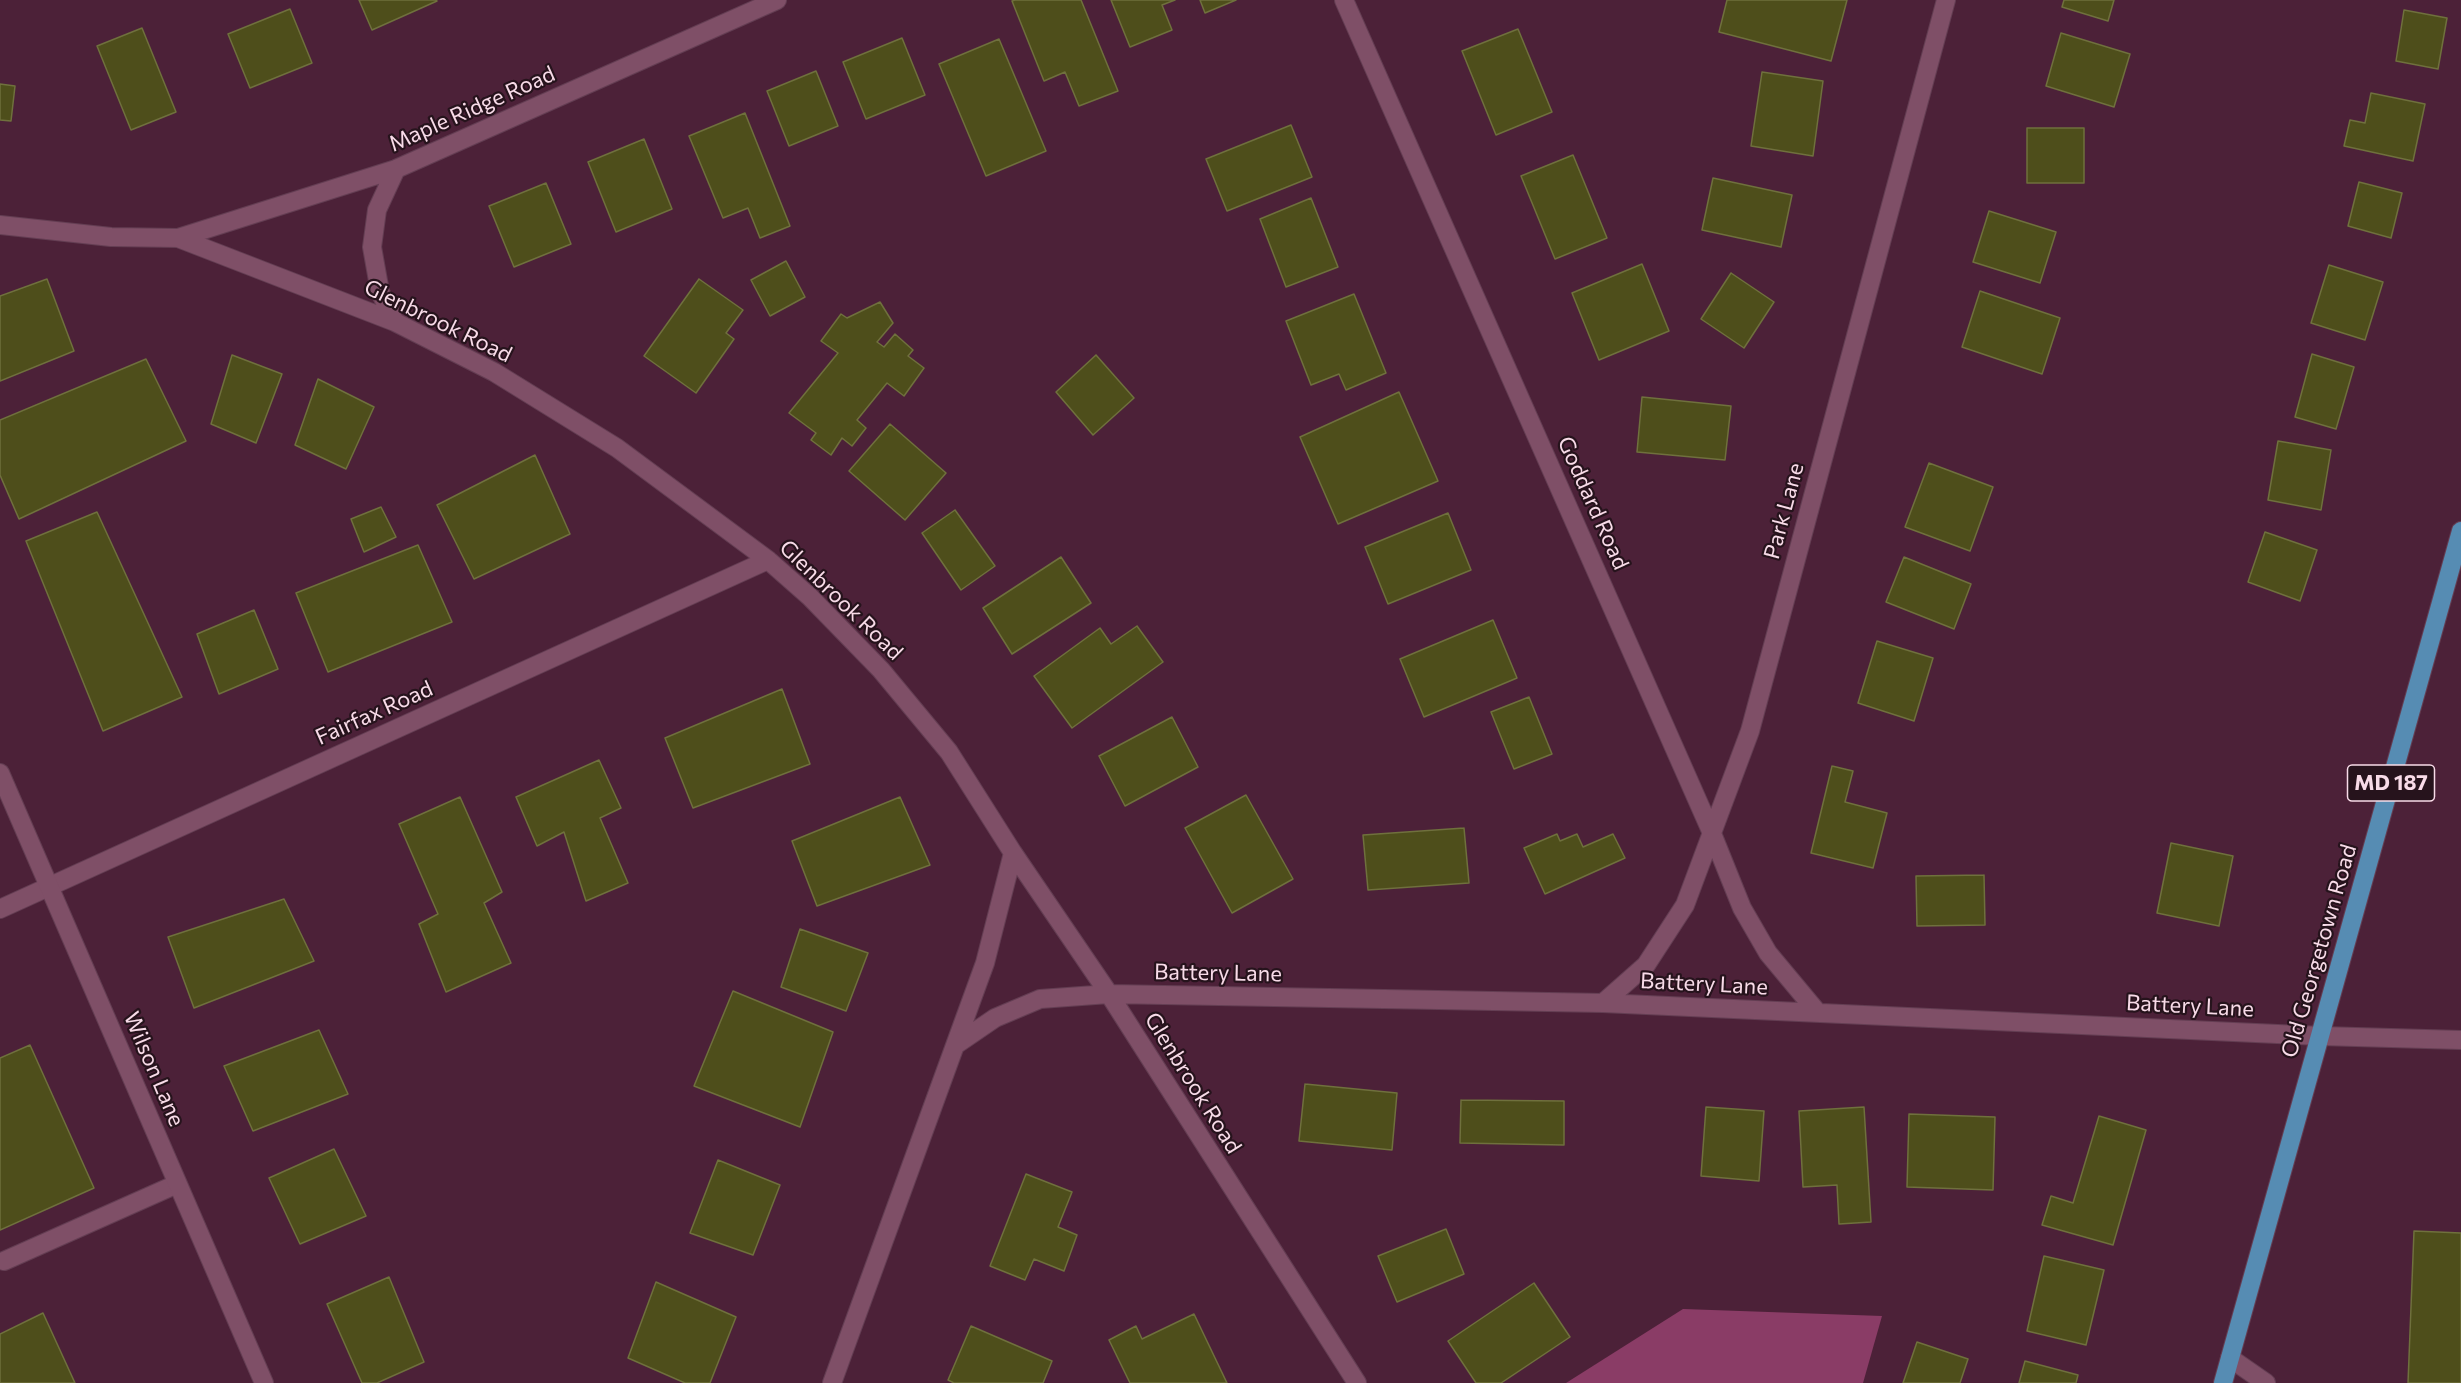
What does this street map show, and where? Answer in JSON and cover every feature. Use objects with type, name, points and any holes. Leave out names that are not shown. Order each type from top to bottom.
[{"type":"main road","name":"Old Georgetown Road","points":[[2223,1383],[2461,531]]},
{"type":"street","name":"Maple Ridge Road","points":[[178,238],[396,169],[777,0]]},
{"type":"street","name":"Goddard Road","points":[[1344,0],[1711,831],[1742,908],[1768,953],[1818,1013]]},
{"type":"street","name":"Park Lane","points":[[1603,1004],[1646,965],[1685,905],[1750,731],[1946,0]]},
{"type":"street","points":[[395,322],[380,292],[372,247],[377,210],[396,169]]},
{"type":"street","name":"Glenbrook Road","points":[[0,225],[111,237],[178,238],[395,322],[494,372],[617,448],[768,560],[810,597],[881,670],[949,752],[1013,853],[1109,994],[1357,1383]]},
{"type":"street","name":"Fairfax Road","points":[[0,909],[768,560]]},
{"type":"street","name":"Wilson Lane","points":[[0,773],[264,1383]]},
{"type":"street","points":[[832,1383],[868,1278],[957,1044],[985,963],[1013,853]]},
{"type":"street","name":"Battery Lane","points":[[957,1044],[995,1018],[1040,999],[1109,994],[1603,1004],[2321,1036],[2461,1040]]},
{"type":"street","points":[[4,1261],[177,1184]]},
{"type":"street","points":[[2230,1358],[2266,1383]]},
{"type":"shaded area","points":[[1683,1309],[1882,1316],[1863,1383],[1566,1383]]},
{"type":"building","points":[[359,0],[436,0],[437,1],[372,30]]},
{"type":"building","points":[[1081,0],[1118,91],[1079,106],[1065,72],[1044,81],[1012,1]]},
{"type":"building","points":[[1111,0],[1175,0],[1162,5],[1172,30],[1130,47]]},
{"type":"building","points":[[1200,0],[1236,0],[1205,13]]},
{"type":"building","points":[[1727,0],[1847,0],[1831,61],[1719,32]]},
{"type":"building","points":[[2064,0],[2114,0],[2108,21],[2062,7]]},
{"type":"building","points":[[290,9],[312,63],[250,88],[228,34]]},
{"type":"building","points":[[2404,10],[2447,18],[2438,69],[2396,61]]},
{"type":"building","points":[[142,28],[176,112],[131,130],[97,46]]},
{"type":"building","points":[[1518,29],[1552,112],[1496,135],[1462,51]]},
{"type":"building","points":[[2061,33],[2130,54],[2114,107],[2046,86]]},
{"type":"building","points":[[902,38],[925,95],[866,119],[843,62]]},
{"type":"building","points":[[999,39],[1046,151],[986,176],[939,64]]},
{"type":"building","points":[[816,71],[838,126],[789,146],[767,91]]},
{"type":"building","points":[[1762,72],[1823,81],[1813,156],[1751,146]]},
{"type":"building","points":[[0,84],[15,86],[11,121],[0,120]]},
{"type":"building","points":[[2371,93],[2425,104],[2413,161],[2344,146],[2350,120],[2365,123]]},
{"type":"building","points":[[745,113],[790,226],[760,238],[748,208],[723,218],[689,136]]},
{"type":"building","points":[[1291,125],[1312,177],[1227,211],[1206,159]]},
{"type":"building","points":[[2027,128],[2084,128],[2084,183],[2027,183]]},
{"type":"building","points":[[644,139],[672,209],[616,232],[588,162]]},
{"type":"building","points":[[1573,155],[1607,238],[1555,259],[1521,176]]},
{"type":"building","points":[[1713,178],[1792,195],[1781,247],[1702,230]]},
{"type":"building","points":[[2359,182],[2402,193],[2391,238],[2348,226]]},
{"type":"building","points":[[546,183],[571,244],[514,267],[489,206]]},
{"type":"building","points":[[1311,198],[1338,267],[1286,287],[1260,219]]},
{"type":"building","points":[[1989,211],[2056,232],[2040,283],[1973,262]]},
{"type":"building","points":[[786,261],[805,297],[770,316],[751,280]]},
{"type":"building","points":[[1642,264],[1669,331],[1599,360],[1572,293]]},
{"type":"building","points":[[2329,265],[2383,282],[2365,340],[2311,323]]},
{"type":"building","points":[[1731,273],[1774,302],[1744,348],[1701,319]]},
{"type":"building","points":[[47,279],[74,351],[0,381],[0,296]]},
{"type":"building","points":[[699,279],[743,310],[726,333],[734,339],[696,393],[644,356]]},
{"type":"building","points":[[1980,291],[2060,318],[2042,374],[1962,347]]},
{"type":"building","points":[[1354,294],[1386,373],[1346,390],[1339,374],[1311,385],[1286,321]]},
{"type":"building","points":[[880,302],[893,323],[877,342],[884,347],[895,334],[913,350],[908,356],[924,368],[904,396],[887,383],[857,420],[866,428],[852,446],[842,438],[831,455],[811,440],[816,433],[789,413],[838,353],[821,341],[841,314],[847,318]]},
{"type":"building","points":[[2312,354],[2354,367],[2336,429],[2295,417]]},
{"type":"building","points":[[232,355],[282,374],[256,443],[211,424]]},
{"type":"building","points":[[1096,355],[1134,398],[1093,435],[1056,392]]},
{"type":"building","points":[[146,359],[186,441],[19,519],[0,475],[0,420]]},
{"type":"building","points":[[318,379],[374,407],[346,469],[295,445]]},
{"type":"building","points":[[1399,392],[1438,481],[1338,524],[1300,437]]},
{"type":"building","points":[[1642,397],[1731,406],[1725,460],[1637,452]]},
{"type":"building","points":[[890,424],[946,473],[905,520],[849,471]]},
{"type":"building","points":[[2278,441],[2331,450],[2321,510],[2268,500]]},
{"type":"building","points":[[535,455],[570,534],[474,579],[437,505]]},
{"type":"building","points":[[1929,463],[1993,487],[1970,551],[1905,527]]},
{"type":"building","points":[[381,507],[396,537],[364,552],[351,519]]},
{"type":"building","points":[[955,510],[995,566],[961,590],[922,533]]},
{"type":"building","points":[[97,512],[182,697],[103,731],[26,541]]},
{"type":"building","points":[[1448,513],[1471,570],[1388,604],[1365,547]]},
{"type":"building","points":[[2265,532],[2317,550],[2300,601],[2248,582]]},
{"type":"building","points":[[418,545],[452,622],[328,672],[296,593]]},
{"type":"building","points":[[1061,557],[1091,603],[1012,654],[983,608]]},
{"type":"building","points":[[1904,557],[1971,584],[1954,629],[1886,602]]},
{"type":"building","points":[[254,610],[278,669],[219,694],[197,634]]},
{"type":"building","points":[[1493,620],[1517,678],[1424,717],[1400,659]]},
{"type":"building","points":[[1137,626],[1163,662],[1072,728],[1034,676],[1100,628],[1111,644]]},
{"type":"building","points":[[1877,641],[1933,658],[1914,721],[1858,703]]},
{"type":"building","points":[[782,689],[810,764],[693,808],[665,738]]},
{"type":"building","points":[[1529,697],[1552,754],[1514,769],[1491,712]]},
{"type":"building","points":[[1172,717],[1198,767],[1125,806],[1099,756]]},
{"type":"building","points":[[599,760],[621,808],[600,818],[628,883],[586,901],[564,832],[537,846],[516,797]]},
{"type":"building","points":[[1832,766],[1853,771],[1845,802],[1887,813],[1873,868],[1811,853]]},
{"type":"building","points":[[1246,795],[1293,879],[1232,913],[1185,828]]},
{"type":"building","points":[[460,797],[502,892],[484,903],[511,963],[446,992],[419,924],[438,914],[399,824]]},
{"type":"building","points":[[900,797],[930,865],[817,906],[792,841]]},
{"type":"building","points":[[1464,828],[1469,883],[1368,890],[1363,835]]},
{"type":"building","points":[[1557,834],[1560,841],[1577,834],[1583,847],[1613,834],[1625,858],[1545,894],[1524,848]]},
{"type":"building","points":[[2171,843],[2233,856],[2219,926],[2157,913]]},
{"type":"building","points":[[1984,875],[1985,925],[1917,926],[1916,876]]},
{"type":"building","points":[[284,899],[314,961],[194,1008],[168,937]]},
{"type":"building","points":[[800,929],[868,953],[846,1011],[781,987]]},
{"type":"building","points":[[733,991],[833,1032],[800,1127],[694,1086]]},
{"type":"building","points":[[319,1030],[348,1094],[253,1131],[224,1066]]},
{"type":"building","points":[[30,1045],[94,1188],[0,1230],[0,1058]]},
{"type":"building","points":[[1305,1084],[1397,1093],[1392,1150],[1299,1141]]},
{"type":"building","points":[[1461,1100],[1564,1101],[1564,1145],[1460,1143]]},
{"type":"building","points":[[1706,1107],[1764,1111],[1759,1181],[1701,1176]]},
{"type":"building","points":[[1864,1107],[1871,1222],[1839,1224],[1837,1185],[1803,1187],[1799,1111]]},
{"type":"building","points":[[1909,1114],[1995,1117],[1993,1190],[1907,1187]]},
{"type":"building","points":[[2099,1116],[2146,1130],[2113,1245],[2042,1225],[2051,1196],[2073,1203]]},
{"type":"building","points":[[334,1149],[366,1216],[300,1244],[269,1178]]},
{"type":"building","points":[[718,1160],[780,1185],[753,1255],[690,1233]]},
{"type":"building","points":[[1026,1174],[1072,1192],[1058,1227],[1077,1235],[1064,1271],[1034,1259],[1025,1280],[990,1266]]},
{"type":"building","points":[[1446,1229],[1464,1274],[1397,1302],[1378,1256]]},
{"type":"building","points":[[2414,1231],[2461,1233],[2461,1383],[2408,1383]]},
{"type":"building","points":[[2044,1256],[2104,1270],[2086,1345],[2027,1331]]},
{"type":"building","points":[[389,1277],[424,1362],[377,1383],[362,1383],[327,1304]]},
{"type":"building","points":[[656,1282],[736,1317],[710,1383],[685,1383],[628,1358]]},
{"type":"building","points":[[1534,1283],[1570,1337],[1501,1383],[1476,1383],[1448,1341]]},
{"type":"building","points":[[43,1313],[75,1383],[0,1383],[0,1334]]},
{"type":"building","points":[[1194,1314],[1227,1383],[1130,1383],[1109,1340],[1136,1326],[1142,1339]]},
{"type":"building","points":[[971,1326],[1052,1361],[1043,1383],[954,1383],[948,1380]]},
{"type":"building","points":[[1917,1342],[1968,1359],[1960,1383],[1903,1383]]},
{"type":"building","points":[[2025,1361],[2078,1375],[2076,1383],[2019,1383]]}]
